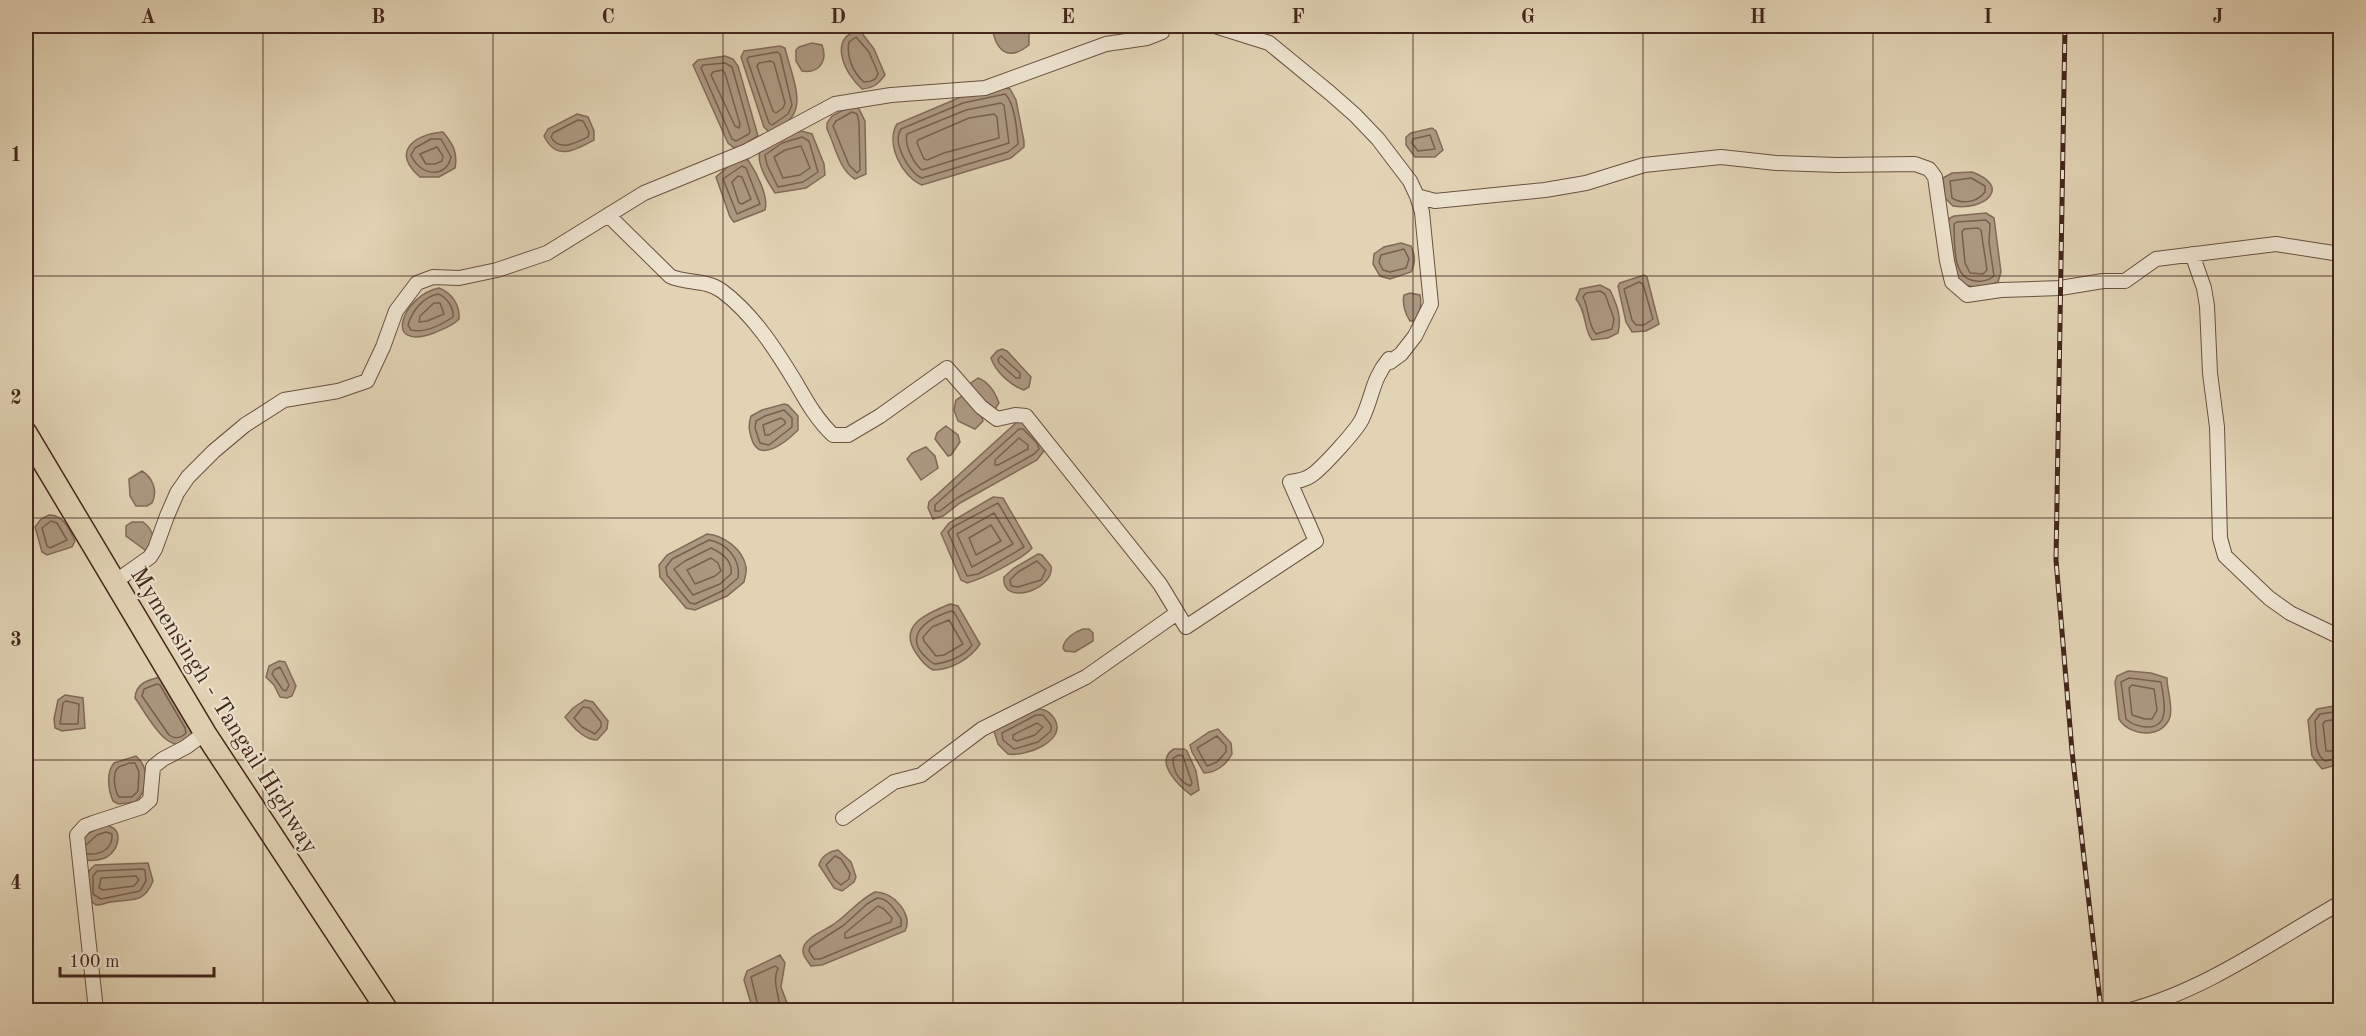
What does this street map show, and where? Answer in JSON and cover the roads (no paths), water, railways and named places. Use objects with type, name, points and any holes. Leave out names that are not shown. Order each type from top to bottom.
[{"type":"highway","name":"Mymensingh - Tangail Highway","points":[[26,433],[205,733],[387,1011]]},
{"type":"street","points":[[116,581],[150,557],[177,493],[188,477],[245,425],[284,400],[338,391],[367,381],[396,311],[417,283],[433,277],[459,278],[487,272],[547,253],[644,193],[747,152],[835,105],[891,95],[985,88],[1106,44],[1147,38],[1162,32],[1162,26]]},
{"type":"street","points":[[608,215],[670,276],[681,282],[694,281],[720,290],[742,309],[780,358],[820,424],[833,435],[848,435],[880,416],[947,368],[981,407],[998,419],[1016,415],[1026,416],[1160,584],[1186,627],[1316,541],[1290,482],[1301,481],[1311,476],[1355,430],[1362,421],[1379,371],[1389,359],[1390,362],[1401,354],[1415,336],[1431,304],[1422,212],[1417,196],[1410,181],[1378,139],[1355,115],[1269,43],[1215,26]]},
{"type":"street","points":[[1417,196],[1435,201],[1545,190],[1586,183],[1644,165],[1721,157],[1776,163],[1915,164],[1929,169],[1935,177],[1952,282],[1967,295],[2001,290],[2060,288],[2103,281],[2125,281],[2156,259],[2276,244],[2340,254]]},
{"type":"street","points":[[2192,254],[2204,288],[2207,306],[2210,373],[2217,427],[2220,538],[2225,556],[2270,598],[2290,613],[2340,637]]},
{"type":"street","points":[[843,818],[894,782],[921,775],[982,729],[1086,677],[1177,613]]},
{"type":"street","points":[[96,1011],[77,835],[86,826],[142,807],[150,800],[153,767],[205,733]]},
{"type":"street","points":[[2130,1011],[2158,1003],[2238,963],[2340,903]]},
{"type":"water","points":[[992,26],[1029,26],[1029,45],[1014,53],[1003,51],[996,41]]},
{"type":"water","points":[[856,31],[861,32],[874,49],[885,75],[870,88],[862,89],[856,83],[842,59],[843,42]]},
{"type":"water","points":[[812,43],[822,45],[823,61],[813,70],[802,71],[796,61],[796,50]]},
{"type":"water","points":[[780,46],[785,48],[792,74],[797,98],[796,108],[792,117],[783,126],[769,132],[764,127],[741,57],[744,51]]},
{"type":"water","points":[[725,56],[733,59],[738,66],[758,136],[734,148],[728,143],[693,65],[698,60]]},
{"type":"water","points":[[1010,89],[1016,100],[1024,147],[1011,158],[922,185],[908,175],[894,150],[893,140],[897,124],[961,97]]},
{"type":"water","points":[[849,107],[858,107],[865,121],[866,174],[855,179],[841,163],[827,129],[827,123],[832,116]]},
{"type":"water","points":[[577,114],[588,117],[594,131],[594,140],[573,150],[554,149],[544,136],[548,129]]},
{"type":"water","points":[[1432,128],[1436,131],[1443,150],[1435,157],[1415,157],[1406,145],[1406,137],[1411,133]]},
{"type":"water","points":[[801,131],[812,134],[824,164],[825,175],[806,188],[775,193],[761,167],[760,151],[786,135]]},
{"type":"water","points":[[443,132],[454,149],[455,168],[439,177],[420,177],[407,160],[409,146],[423,137]]},
{"type":"water","points":[[743,159],[748,160],[755,171],[766,204],[765,210],[734,222],[730,217],[716,177],[731,164]]},
{"type":"water","points":[[1972,172],[1991,184],[1990,196],[1975,205],[1953,206],[1945,198],[1943,178],[1952,173]]},
{"type":"water","points":[[1986,213],[1994,218],[2001,272],[1998,282],[1981,287],[1969,286],[1960,281],[1955,273],[1948,222],[1954,216]]},
{"type":"water","points":[[1401,243],[1411,246],[1414,262],[1411,272],[1390,279],[1380,276],[1373,264],[1374,254],[1384,247]]},
{"type":"water","points":[[1644,275],[1647,277],[1659,324],[1646,331],[1632,332],[1626,322],[1618,286],[1620,283]]},
{"type":"water","points":[[1600,285],[1610,290],[1613,295],[1618,311],[1619,327],[1618,333],[1608,338],[1592,340],[1582,309],[1576,299],[1580,289]]},
{"type":"water","points":[[439,288],[454,300],[459,319],[434,333],[418,337],[407,335],[403,329],[403,320],[408,310],[426,293]]},
{"type":"water","points":[[1410,293],[1420,295],[1421,299],[1420,309],[1414,321],[1410,321],[1404,305],[1404,295]]},
{"type":"water","points":[[1002,349],[1007,351],[1031,377],[1029,387],[1024,390],[1014,385],[996,368],[991,358]]},
{"type":"water","points":[[978,378],[996,395],[999,403],[995,409],[991,409],[970,388],[971,383]]},
{"type":"water","points":[[964,395],[980,411],[983,421],[975,429],[958,421],[954,410],[956,400]]},
{"type":"water","points":[[788,405],[798,416],[798,430],[774,448],[761,450],[756,447],[751,437],[749,425],[751,416],[762,410]]},
{"type":"water","points":[[1017,422],[1024,422],[1046,448],[1037,460],[960,503],[943,516],[933,519],[928,508],[929,502]]},
{"type":"water","points":[[946,426],[958,435],[960,442],[948,456],[935,439],[937,433]]},
{"type":"water","points":[[926,447],[935,456],[938,468],[921,480],[907,459],[912,453]]},
{"type":"water","points":[[142,471],[149,477],[155,494],[152,503],[147,506],[136,506],[130,496],[129,479]]},
{"type":"water","points":[[993,497],[1003,498],[1032,548],[1002,568],[967,583],[961,580],[941,533],[949,523]]},
{"type":"water","points":[[49,515],[62,520],[75,541],[72,547],[47,555],[42,552],[35,527],[41,519]]},
{"type":"water","points":[[132,522],[143,522],[150,529],[153,537],[152,544],[145,550],[126,536],[126,526]]},
{"type":"water","points":[[707,534],[726,540],[737,549],[744,560],[746,572],[744,582],[727,596],[695,610],[686,608],[660,577],[659,565],[667,555]]},
{"type":"water","points":[[1038,554],[1042,555],[1051,566],[1050,575],[1045,582],[1028,592],[1019,593],[1005,586],[1004,577],[1014,568]]},
{"type":"water","points":[[950,604],[958,606],[980,644],[960,663],[933,670],[925,665],[916,653],[910,635],[918,621]]},
{"type":"water","points":[[1083,629],[1089,629],[1093,633],[1093,641],[1075,652],[1065,651],[1063,648],[1067,639]]},
{"type":"water","points":[[279,661],[285,662],[296,686],[292,696],[287,698],[280,697],[274,685],[266,677],[269,666]]},
{"type":"water","points":[[2128,671],[2151,673],[2167,678],[2171,712],[2161,729],[2154,732],[2138,732],[2124,725],[2119,719],[2115,682],[2117,676]]},
{"type":"water","points":[[160,677],[193,733],[185,742],[177,744],[161,734],[135,698],[140,686]]},
{"type":"water","points":[[65,695],[83,698],[85,728],[62,731],[55,728],[54,719],[58,700]]},
{"type":"water","points":[[585,700],[593,702],[608,721],[607,729],[597,740],[583,735],[565,717]]},
{"type":"water","points":[[2340,705],[2340,764],[2322,769],[2312,756],[2308,720],[2317,709]]},
{"type":"water","points":[[1034,709],[1046,710],[1052,715],[1057,726],[1056,734],[1043,746],[1034,750],[1008,754],[998,744],[994,731]]},
{"type":"water","points":[[1218,729],[1231,743],[1232,754],[1221,767],[1204,773],[1190,745],[1209,732]]},
{"type":"water","points":[[1174,749],[1187,751],[1196,771],[1199,790],[1191,795],[1175,780],[1167,766],[1168,754]]},
{"type":"water","points":[[136,756],[144,767],[146,779],[143,792],[135,802],[118,804],[113,801],[110,791],[111,767],[114,763]]},
{"type":"water","points":[[105,825],[115,830],[117,834],[115,849],[107,857],[83,860],[82,841],[92,831]]},
{"type":"water","points":[[838,850],[851,862],[856,877],[854,882],[842,891],[834,888],[819,865],[826,854]]},
{"type":"water","points":[[148,863],[153,881],[141,897],[100,905],[88,899],[87,876],[95,865]]},
{"type":"water","points":[[875,892],[889,895],[900,905],[907,918],[905,931],[822,965],[811,966],[803,952],[806,942],[837,922],[863,899]]},
{"type":"water","points":[[780,955],[785,963],[781,987],[787,1003],[782,1010],[753,1010],[744,980],[747,971]]},
{"type":"railway","points":[[2065,26],[2056,560],[2072,751],[2101,1010]]}]
